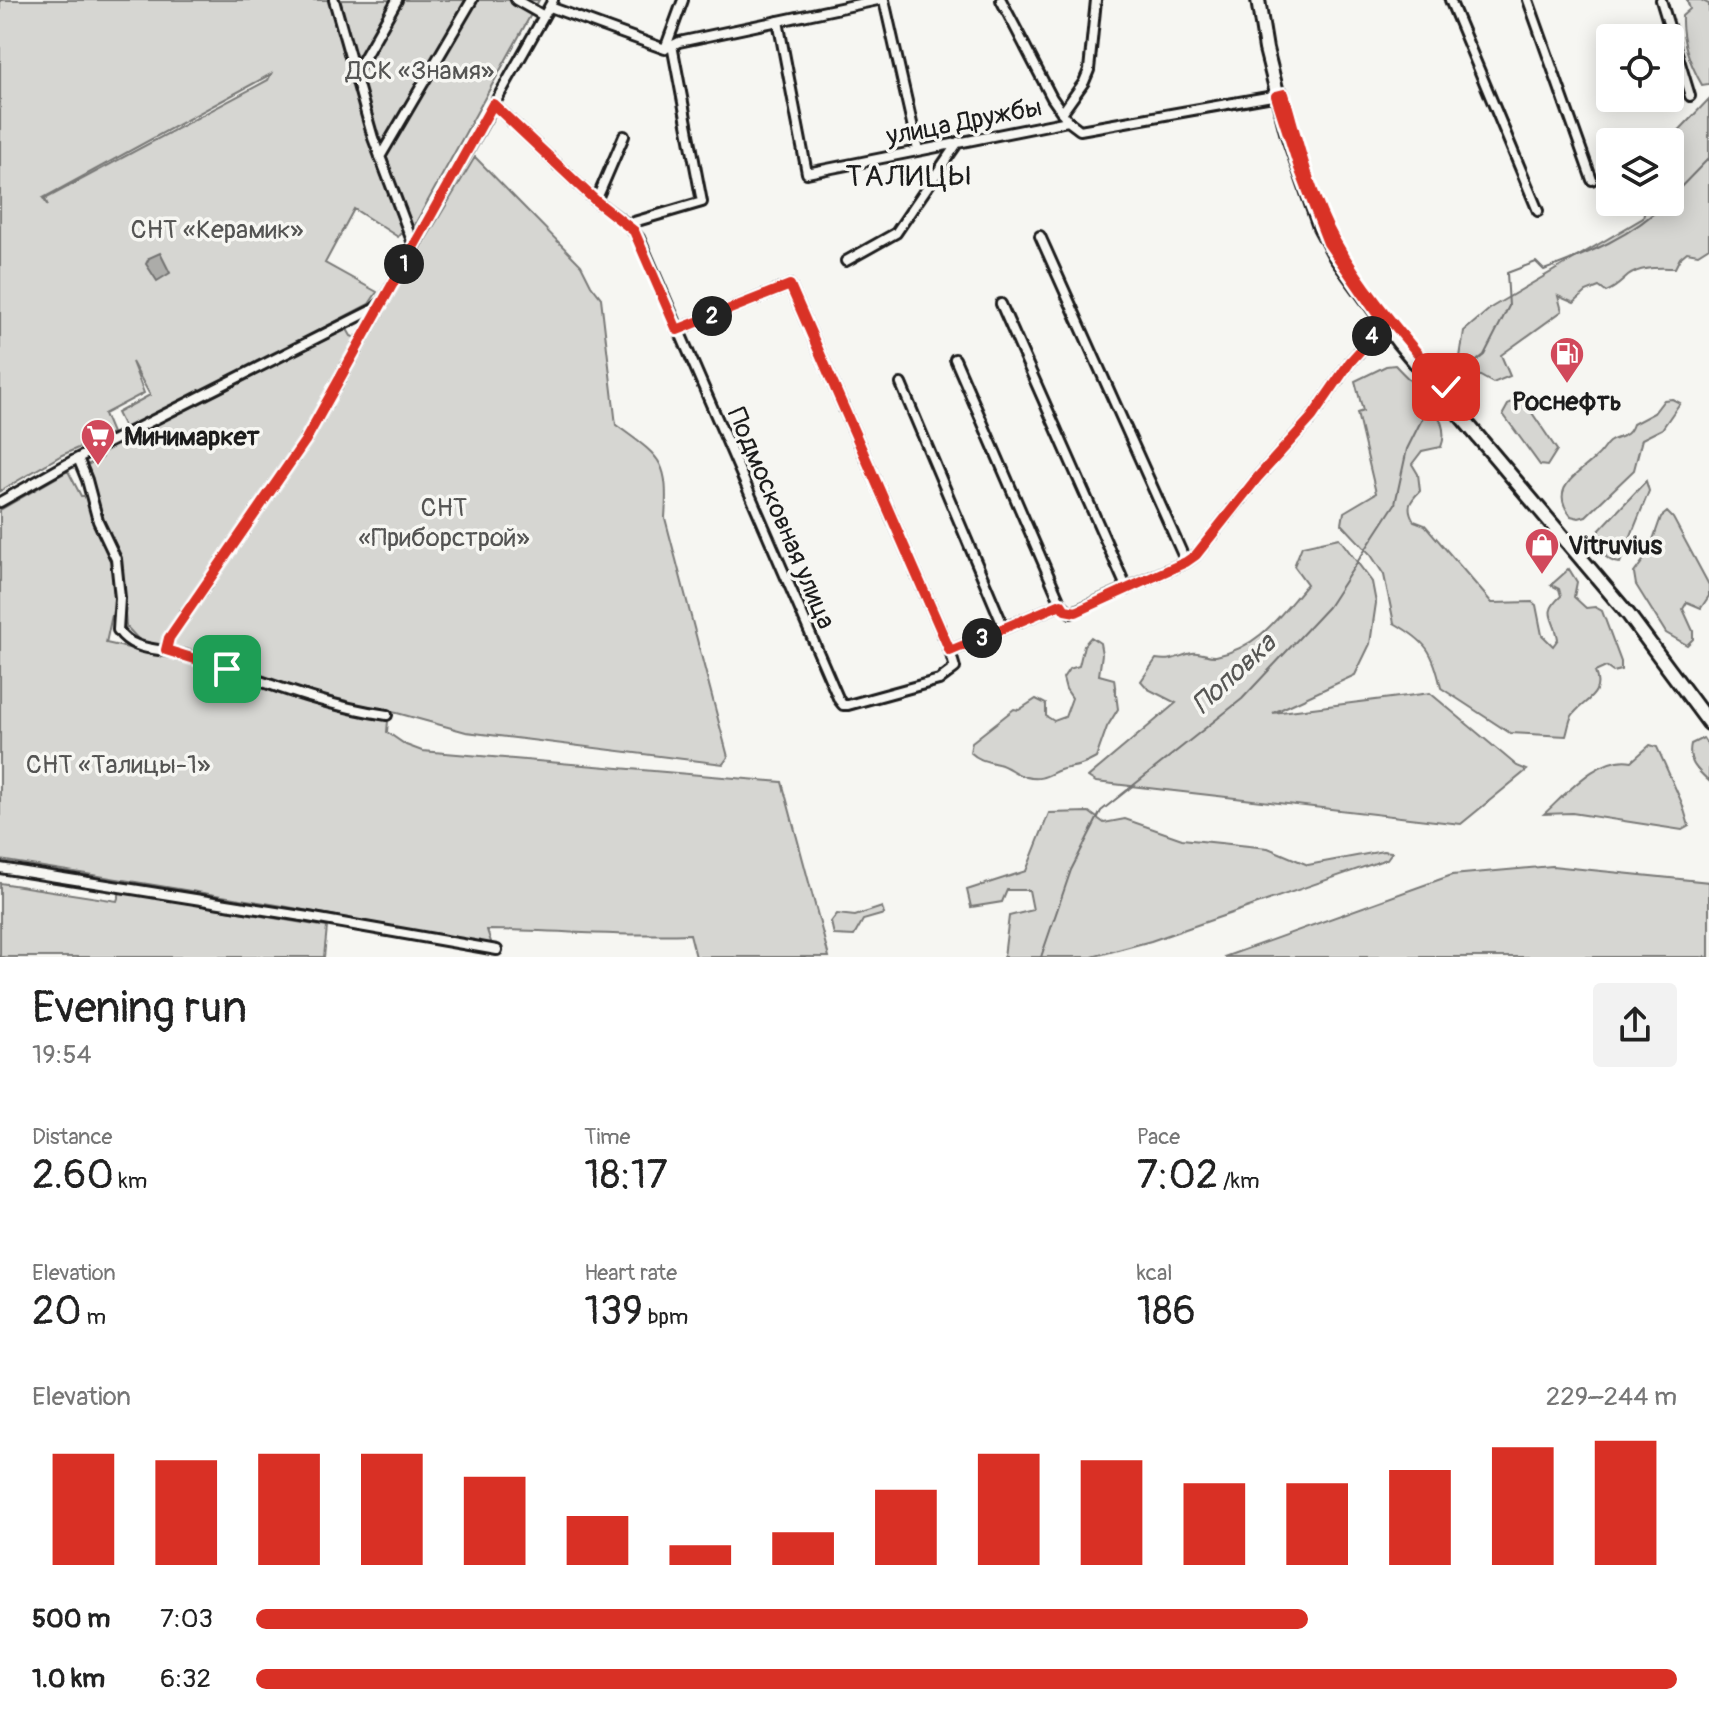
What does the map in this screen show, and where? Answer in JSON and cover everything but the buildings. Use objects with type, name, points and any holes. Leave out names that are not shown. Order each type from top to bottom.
[{"type":"main road","points":[[1258,0],[1299,168],[1328,243],[1384,324],[1628,614],[1709,723]]},
{"type":"main road","points":[[1266,0],[1280,95],[1327,223],[1348,261],[1404,338],[1635,609],[1709,710]]},
{"type":"street","points":[[334,0],[380,157],[414,246]]},
{"type":"street","points":[[355,74],[397,0]]},
{"type":"street","points":[[380,157],[472,0]]},
{"type":"street","points":[[516,0],[544,16]]},
{"type":"street","points":[[493,104],[596,201],[627,224],[702,202],[669,47],[683,0]]},
{"type":"street","points":[[166,650],[169,638],[305,441],[552,3],[669,47],[878,0]]},
{"type":"street","points":[[884,0],[918,150]]},
{"type":"street","points":[[1001,0],[1065,117]]},
{"type":"street","points":[[1065,117],[1089,70],[1096,0]]},
{"type":"street","points":[[1450,0],[1538,211]]},
{"type":"street","points":[[1528,0],[1592,180]]},
{"type":"street","points":[[1661,0],[1690,96]]},
{"type":"street","name":"улица Дружбы","points":[[778,21],[807,173],[1065,117],[1080,130],[1280,95]]},
{"type":"street","points":[[596,201],[624,136]]},
{"type":"street","points":[[846,261],[896,233],[958,142]]},
{"type":"street","name":"Подмосковная улица","points":[[627,224],[639,238],[843,705],[939,680],[955,668],[950,651]]},
{"type":"street","points":[[1040,236],[1186,562]]},
{"type":"street","points":[[677,330],[790,285],[950,651],[1061,604]]},
{"type":"street","points":[[0,502],[78,458],[361,317],[383,301]]},
{"type":"street","points":[[1001,304],[1127,589]]},
{"type":"street","points":[[955,359],[1061,604],[1065,610],[1076,612],[1186,562],[1209,541],[1257,478],[1312,417],[1350,362],[1384,324]]},
{"type":"street","points":[[901,384],[1004,628]]},
{"type":"street","points":[[78,458],[98,521],[116,559],[120,598],[118,630],[135,645],[166,650],[353,710],[387,715]]},
{"type":"street","points":[[0,868],[497,950]]},
{"type":"green space","points":[[0,0],[539,0],[414,226],[409,224],[378,131],[367,135],[402,231],[398,237],[354,209],[325,263],[377,292],[369,304],[126,431],[117,413],[150,395],[132,362],[144,393],[104,414],[112,433],[62,455],[0,491]],"holes":[[[271,74],[268,80],[45,199],[48,206],[43,198]]]},
{"type":"green space","points":[[1687,0],[1701,0],[1709,4],[1709,84],[1702,85],[1685,43],[1682,16],[1690,9]]},
{"type":"green space","points":[[1709,99],[1709,247],[1698,254],[1687,252],[1675,268],[1639,271],[1606,292],[1599,287],[1586,292],[1574,303],[1558,296],[1562,311],[1501,355],[1510,376],[1493,383],[1459,364],[1464,331],[1492,307],[1644,216],[1684,216],[1684,128],[1681,128]]},
{"type":"green space","points":[[475,157],[581,265],[601,298],[616,425],[652,454],[663,472],[665,518],[728,757],[723,764],[466,732],[397,713],[335,702],[187,652],[141,642],[126,626],[120,554],[112,556],[115,601],[106,643],[169,657],[313,704],[388,721],[387,732],[422,751],[782,782],[829,957],[696,957],[690,934],[487,930],[492,945],[277,905],[0,860],[0,510],[68,471],[81,496],[96,496],[87,465],[102,458],[100,453],[347,329],[351,336],[364,342]]},
{"type":"green space","points":[[1395,365],[1430,402],[1442,424],[1441,447],[1422,451],[1412,464],[1418,474],[1420,491],[1410,505],[1414,521],[1425,525],[1492,603],[1532,602],[1536,605],[1542,635],[1553,646],[1558,639],[1550,612],[1561,596],[1559,589],[1551,585],[1569,569],[1577,582],[1574,597],[1586,608],[1595,607],[1602,611],[1621,662],[1621,670],[1613,672],[1606,667],[1595,672],[1595,692],[1572,716],[1566,736],[1510,733],[1441,688],[1427,649],[1394,623],[1384,575],[1371,555],[1342,524],[1344,512],[1376,493],[1357,413],[1363,411],[1355,381],[1386,366]]},
{"type":"green space","points":[[1522,398],[1557,450],[1547,466],[1540,465],[1503,414],[1509,403]]},
{"type":"green space","points":[[1672,399],[1680,403],[1662,429],[1642,439],[1634,470],[1586,516],[1571,516],[1563,497],[1564,489],[1575,475],[1609,442],[1626,434],[1633,424],[1654,413],[1664,400]]},
{"type":"green space","points":[[1646,481],[1649,491],[1620,563],[1610,560],[1603,554],[1595,535]]},
{"type":"green space","points":[[1667,512],[1709,585],[1709,596],[1701,608],[1687,602],[1683,609],[1693,631],[1693,639],[1687,645],[1666,633],[1636,585],[1634,573],[1648,554],[1661,517]]},
{"type":"green space","points":[[1339,538],[1372,582],[1376,603],[1370,644],[1355,675],[1273,713],[1430,693],[1517,766],[1527,770],[1461,824],[1096,782],[1088,777],[1176,703],[1148,689],[1141,681],[1156,659],[1195,653],[1216,656],[1257,638],[1307,584],[1294,566],[1302,546]]},
{"type":"green space","points":[[1091,637],[1100,643],[1099,675],[1114,679],[1118,709],[1107,727],[1096,758],[1033,778],[980,759],[970,752],[972,742],[1014,709],[1019,710],[1036,699],[1046,704],[1046,716],[1054,721],[1065,717],[1072,698],[1063,678],[1069,669],[1079,666],[1084,645]]},
{"type":"green space","points":[[1703,738],[1709,747],[1709,781],[1697,769],[1690,755],[1691,744]]},
{"type":"green space","points":[[1650,745],[1657,747],[1689,826],[1682,830],[1572,813],[1544,814],[1596,769],[1620,760],[1632,761]]},
{"type":"green space","points":[[1089,812],[1104,823],[1125,819],[1182,839],[1268,848],[1308,865],[1392,852],[1387,859],[1151,941],[1092,957],[1004,957],[1009,916],[1033,910],[1029,890],[1007,890],[1002,902],[971,907],[967,890],[1026,871],[1049,813]]},
{"type":"green space","points":[[1552,866],[1709,882],[1709,957],[1224,957],[1452,875]]},
{"type":"green space","points":[[0,883],[117,901],[120,892],[327,927],[324,957],[0,957]]},
{"type":"green space","points":[[882,907],[884,914],[863,920],[854,936],[834,935],[831,922],[837,914],[855,916]]},
{"type":"shaded area","points":[[160,253],[170,273],[157,281],[146,264],[149,258]]},
{"type":"waterway","name":"Поповка","points":[[1684,184],[1709,158]]},
{"type":"waterway","name":"Поповка","points":[[1455,378],[1484,355],[1509,306],[1507,273],[1536,262],[1544,270],[1593,250],[1650,216]]},
{"type":"waterway","name":"Поповка","points":[[1041,957],[1071,870],[1101,811],[1242,699],[1328,607],[1395,504],[1407,449],[1432,399]]},
{"type":"place","name":"Роснефть","points":[[1567,385]]},
{"type":"place","name":"Минимаркет","points":[[98,467]]},
{"type":"place","name":"Vitruvius","points":[[1542,576]]},
{"type":"district","name":"ТАЛИЦЫ","points":[[909,176]]},
{"type":"route","points":[[227,669],[166,650],[169,638],[305,441],[493,104],[596,201],[634,231],[677,330],[790,285],[950,651],[1061,604],[1065,610],[1076,612],[1196,555],[1257,478],[1312,417],[1350,362],[1384,324],[1336,257],[1320,227],[1276,96],[1284,94],[1306,166],[1334,239],[1404,338],[1446,387]]},
{"type":"park label","name":"ДСК «Знамя»","points":[[420,70]]},
{"type":"park label","name":"СНТ «Керамик»","points":[[217,229]]},
{"type":"park label","name":"СНТ «Приборстрой»","points":[[444,522]]},
{"type":"park label","name":"СНТ «Талицы-1»","points":[[118,764]]}]
